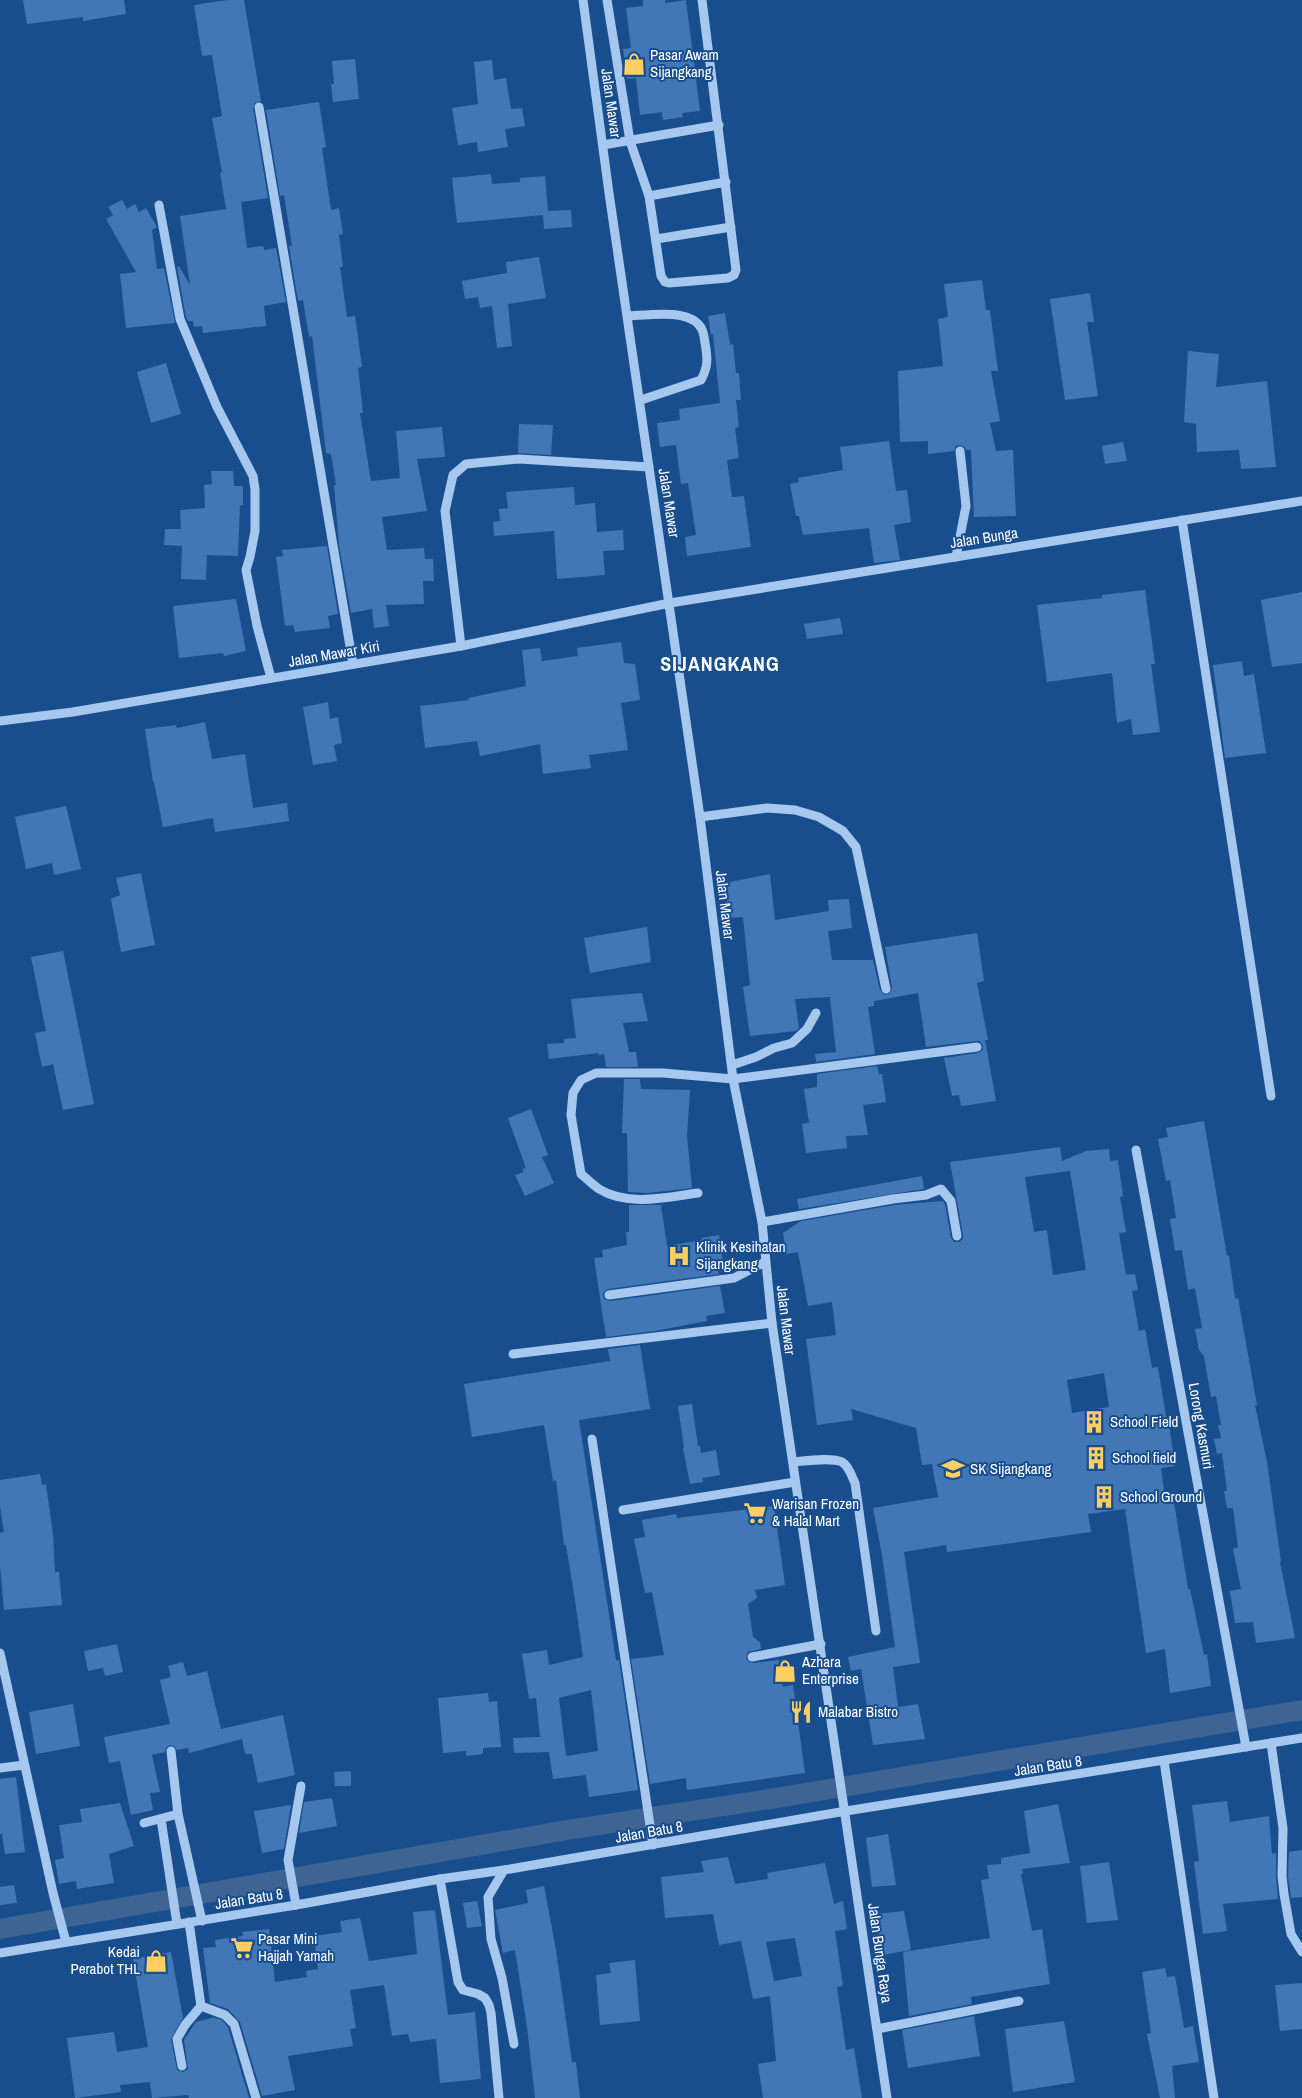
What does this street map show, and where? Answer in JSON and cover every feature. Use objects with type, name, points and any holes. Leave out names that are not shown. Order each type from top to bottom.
[{"type":"street","name":"Jalan Mawar","points":[[583,0],[700,817],[733,1079],[762,1222],[772,1324],[846,1811]]},
{"type":"street","points":[[607,0],[630,141],[650,196],[661,276],[665,282],[728,278],[734,275],[736,270],[702,0]]},
{"type":"street","points":[[260,106],[353,664]]},
{"type":"street","points":[[603,145],[719,125]]},
{"type":"street","points":[[650,196],[726,182]]},
{"type":"street","points":[[159,205],[180,319],[217,407],[253,476],[255,489],[255,531],[246,570],[257,626],[271,678]]},
{"type":"street","points":[[656,239],[731,227]]},
{"type":"street","points":[[628,316],[682,315],[691,318],[699,324],[703,331],[708,360],[707,368],[701,380],[641,400]]},
{"type":"street","points":[[956,557],[966,506],[960,451]]},
{"type":"street","points":[[461,646],[445,511],[453,475],[466,464],[519,459],[650,468]]},
{"type":"street","name":"Jalan Bunga","points":[[670,603],[1302,502]]},
{"type":"street","points":[[1182,520],[1271,1096]]},
{"type":"street","name":"Jalan Mawar Kiri","points":[[0,721],[73,712],[461,646],[670,603]]},
{"type":"street","points":[[700,817],[767,808],[796,810],[819,817],[843,831],[856,847],[886,989]]},
{"type":"street","points":[[732,1065],[756,1057],[774,1048],[792,1043],[807,1029],[816,1013]]},
{"type":"street","points":[[698,1193],[657,1199],[623,1198],[600,1190],[581,1174],[571,1115],[573,1093],[581,1080],[596,1073],[663,1073],[733,1079],[977,1047]]},
{"type":"street","name":"Lorong Kasmuri","points":[[1136,1150],[1246,1747]]},
{"type":"street","points":[[762,1222],[926,1195],[941,1189],[951,1201],[958,1236]]},
{"type":"street","points":[[609,1296],[734,1278],[765,1262]]},
{"type":"street","points":[[512,1354],[772,1324]]},
{"type":"street","points":[[592,1439],[652,1845]]},
{"type":"street","points":[[793,1462],[830,1460],[842,1462],[855,1483],[876,1630]]},
{"type":"street","points":[[623,1510],[795,1482]]},
{"type":"street","points":[[752,1656],[821,1644]]},
{"type":"street","points":[[0,1653],[24,1765],[66,1942]]},
{"type":"street","name":"Jalan Batu 8","points":[[0,1953],[202,1921],[846,1811],[1302,1738]]},
{"type":"street","points":[[1271,1743],[1283,1828],[1282,1876],[1285,1901],[1291,1934],[1302,1952]]},
{"type":"street","points":[[172,1751],[178,1814],[202,1921]]},
{"type":"street","points":[[1164,1761],[1214,2098]]},
{"type":"street","points":[[0,1768],[24,1765]]},
{"type":"street","points":[[296,1905],[288,1860],[302,1786]]},
{"type":"street","name":"Jalan Bunga Raya","points":[[846,1811],[887,2098]]},
{"type":"street","points":[[144,1823],[178,1814]]},
{"type":"street","points":[[161,1819],[177,1924]]},
{"type":"street","points":[[504,1870],[488,1897],[491,1938],[502,1978],[514,2044]]},
{"type":"street","points":[[440,1879],[458,1982],[463,1990],[485,1998],[491,2013],[499,2098]]},
{"type":"street","points":[[182,2066],[177,2039],[185,2025],[201,2006],[189,1922]]},
{"type":"street","points":[[877,2028],[1019,2001]]},
{"type":"street","points":[[201,2006],[225,2015],[234,2024],[256,2098]]},
{"type":"building","points":[[23,0],[124,0],[126,14],[83,21],[83,17],[27,24]]},
{"type":"building","points":[[228,0],[244,0],[261,101],[255,103],[253,108],[268,198],[241,202],[247,248],[263,246],[264,250],[276,248],[286,302],[264,306],[266,326],[203,333],[202,326],[194,327],[193,321],[188,321],[186,317],[177,267],[179,266],[190,285],[180,216],[226,209],[220,173],[222,172],[212,118],[222,116],[212,55],[202,56],[194,5]]},
{"type":"building","points":[[643,0],[665,0],[665,3],[686,0],[700,111],[682,113],[683,117],[663,120],[662,112],[640,115],[636,78],[627,79],[623,49],[631,48],[626,8],[643,6]]},
{"type":"building","points":[[355,59],[359,99],[333,102],[331,84],[334,84],[332,61]]},
{"type":"building","points":[[492,60],[494,80],[506,78],[511,109],[522,108],[525,126],[505,129],[508,147],[478,152],[477,142],[458,145],[452,108],[478,104],[474,62]]},
{"type":"building","points":[[319,102],[326,147],[322,148],[331,210],[339,208],[343,234],[339,235],[343,267],[340,267],[347,317],[355,316],[357,330],[362,367],[358,368],[363,413],[360,413],[371,481],[400,478],[396,431],[442,427],[445,457],[417,459],[427,511],[382,517],[387,550],[424,548],[425,559],[433,559],[434,581],[423,581],[424,604],[386,605],[389,626],[374,628],[372,609],[351,613],[339,545],[334,485],[336,485],[331,454],[326,453],[312,336],[309,337],[303,300],[298,301],[289,246],[292,246],[284,195],[280,196],[266,110]]},
{"type":"building","points":[[491,174],[492,184],[520,182],[520,178],[545,176],[548,211],[571,210],[572,227],[544,229],[543,215],[457,223],[452,178]]},
{"type":"building","points":[[122,200],[127,209],[135,204],[139,212],[146,208],[157,227],[152,230],[157,269],[164,268],[175,323],[126,328],[120,274],[136,272],[106,219],[113,215],[108,207]]},
{"type":"building","points":[[539,257],[546,298],[508,304],[512,346],[497,348],[492,306],[480,308],[478,297],[465,299],[462,281],[507,273],[506,262]]},
{"type":"building","points":[[982,280],[986,310],[990,310],[998,371],[991,371],[1000,421],[990,423],[996,451],[1013,450],[1016,516],[974,517],[971,450],[966,450],[965,447],[960,445],[956,446],[954,451],[928,454],[928,441],[900,442],[898,371],[943,366],[938,319],[948,317],[944,284]]},
{"type":"building","points":[[1090,293],[1094,322],[1087,322],[1098,396],[1065,400],[1050,299]]},
{"type":"building","points":[[725,313],[730,345],[733,344],[736,373],[739,373],[741,400],[736,400],[739,427],[735,428],[739,458],[727,460],[732,497],[744,496],[751,547],[687,556],[685,537],[696,535],[688,483],[681,484],[676,445],[660,447],[657,423],[680,420],[679,409],[720,403],[713,334],[711,335],[708,316]]},
{"type":"building","points":[[1188,351],[1219,354],[1216,387],[1267,381],[1276,467],[1241,469],[1239,450],[1197,452],[1196,424],[1184,422]]},
{"type":"building","points":[[166,363],[181,414],[151,423],[137,372]]},
{"type":"building","points":[[519,424],[553,425],[551,455],[518,453]]},
{"type":"building","points":[[889,441],[896,491],[907,490],[911,522],[894,525],[900,560],[874,563],[869,528],[803,535],[799,516],[796,516],[790,484],[799,482],[798,478],[843,470],[840,447]]},
{"type":"building","points":[[1123,442],[1127,461],[1105,464],[1102,446]]},
{"type":"building","points":[[211,471],[233,471],[234,486],[243,486],[243,505],[240,505],[238,556],[207,555],[206,580],[181,579],[182,546],[164,545],[165,529],[181,529],[180,510],[205,508],[204,485],[212,484]]},
{"type":"building","points":[[574,487],[575,505],[595,503],[597,532],[623,530],[624,550],[603,551],[605,575],[557,579],[554,531],[494,536],[493,522],[500,521],[499,509],[508,508],[506,492]]},
{"type":"building","points":[[327,546],[338,614],[328,616],[330,628],[295,632],[293,625],[285,626],[276,557],[283,556],[282,550]]},
{"type":"building","points":[[1145,590],[1155,664],[1151,664],[1160,732],[1133,735],[1131,719],[1117,723],[1112,673],[1047,682],[1037,605],[1102,598],[1102,595]]},
{"type":"building","points":[[1302,592],[1302,663],[1272,667],[1261,600]]},
{"type":"building","points":[[236,599],[246,651],[224,656],[223,653],[179,658],[173,606]]},
{"type":"building","points":[[840,618],[843,634],[807,639],[804,624]]},
{"type":"building","points":[[621,642],[624,663],[635,664],[640,700],[621,703],[628,750],[589,755],[591,768],[543,774],[540,744],[480,756],[477,741],[425,748],[420,706],[469,700],[468,698],[526,686],[522,650],[540,648],[542,661],[578,656],[577,648]]},
{"type":"building","points":[[1242,661],[1244,676],[1254,674],[1266,753],[1225,758],[1213,665]]},
{"type":"building","points":[[328,702],[330,719],[338,717],[342,743],[334,745],[337,761],[313,765],[303,707]]},
{"type":"building","points":[[205,722],[212,759],[245,754],[253,808],[287,803],[289,821],[215,832],[213,818],[163,827],[153,782],[145,729],[176,725],[177,728]]},
{"type":"building","points":[[66,806],[81,869],[54,875],[52,863],[26,869],[15,817]]},
{"type":"building","points":[[141,873],[155,945],[121,952],[111,899],[120,895],[116,878]]},
{"type":"building","points":[[770,874],[775,920],[829,911],[828,900],[849,899],[852,928],[828,931],[832,960],[873,960],[880,990],[885,995],[890,993],[892,988],[885,947],[977,933],[984,981],[977,983],[988,1040],[985,1040],[996,1101],[961,1106],[959,1095],[952,1096],[944,1058],[978,1053],[983,1050],[983,1046],[980,1041],[976,1041],[926,1047],[918,993],[874,1001],[874,1006],[868,1007],[875,1054],[816,1062],[815,1054],[836,1052],[830,997],[795,999],[799,1028],[796,1031],[750,1036],[743,987],[750,985],[743,917],[729,918],[725,883]]},
{"type":"building","points":[[647,927],[651,962],[590,973],[584,938]]},
{"type":"building","points":[[63,951],[94,1104],[63,1110],[53,1064],[42,1067],[35,1033],[46,1031],[31,957]]},
{"type":"building","points":[[642,993],[648,1021],[623,1023],[629,1052],[636,1052],[638,1067],[606,1067],[604,1054],[599,1055],[598,1053],[549,1059],[547,1044],[564,1043],[564,1039],[576,1038],[571,999]]},
{"type":"building","points":[[877,1066],[879,1074],[882,1074],[886,1102],[863,1105],[868,1135],[846,1136],[847,1148],[806,1153],[802,1124],[809,1123],[804,1089],[817,1087],[817,1074]]},
{"type":"building","points":[[624,1079],[640,1079],[641,1089],[690,1090],[687,1136],[692,1188],[648,1193],[628,1192],[627,1133],[622,1133]]},
{"type":"building","points":[[531,1109],[548,1155],[542,1157],[554,1183],[525,1196],[515,1175],[524,1172],[522,1169],[526,1168],[508,1118]]},
{"type":"building","points":[[1204,1121],[1227,1256],[1229,1255],[1235,1299],[1238,1298],[1257,1405],[1255,1405],[1267,1462],[1280,1562],[1295,1638],[1256,1643],[1253,1622],[1235,1623],[1230,1591],[1241,1589],[1233,1549],[1238,1547],[1233,1508],[1227,1508],[1224,1491],[1227,1491],[1222,1453],[1217,1454],[1214,1439],[1221,1438],[1218,1425],[1221,1425],[1216,1396],[1211,1397],[1204,1356],[1199,1350],[1195,1329],[1202,1328],[1195,1288],[1188,1290],[1182,1250],[1175,1251],[1170,1219],[1176,1218],[1170,1180],[1166,1181],[1158,1139],[1168,1137],[1166,1128]]},
{"type":"building","points":[[1060,1147],[1062,1161],[1086,1151],[1109,1149],[1110,1161],[1118,1160],[1123,1196],[1120,1197],[1126,1232],[1119,1233],[1126,1275],[1135,1274],[1138,1290],[1132,1291],[1139,1331],[1145,1329],[1152,1368],[1158,1367],[1175,1466],[1161,1468],[1165,1498],[1173,1496],[1188,1589],[1190,1589],[1204,1655],[1207,1654],[1211,1686],[1170,1693],[1165,1649],[1146,1653],[1125,1509],[1088,1514],[1091,1532],[947,1552],[946,1545],[904,1552],[920,1663],[893,1667],[898,1707],[918,1704],[925,1739],[873,1745],[861,1669],[851,1671],[848,1657],[895,1647],[882,1555],[873,1508],[938,1497],[932,1464],[922,1465],[916,1428],[851,1409],[853,1420],[817,1425],[806,1339],[836,1335],[832,1302],[808,1306],[798,1252],[786,1254],[783,1233],[801,1221],[894,1205],[943,1201],[951,1238],[954,1242],[959,1242],[963,1239],[963,1235],[950,1162]],"holes":[[[1070,1171],[1086,1270],[1053,1275],[1047,1230],[1034,1232],[1025,1177]],[[1104,1373],[1109,1407],[1072,1413],[1067,1380]]]},
{"type":"building","points":[[922,1176],[924,1189],[799,1209],[797,1199]]},
{"type":"building","points":[[629,1205],[661,1205],[667,1246],[719,1235],[724,1270],[718,1271],[719,1274],[608,1289],[603,1293],[604,1299],[610,1301],[720,1286],[725,1313],[706,1316],[707,1321],[655,1331],[606,1337],[594,1258],[603,1257],[602,1250],[627,1245],[626,1232],[629,1232]]},
{"type":"building","points":[[640,1345],[650,1409],[579,1420],[616,1660],[619,1660],[638,1790],[589,1797],[586,1775],[553,1779],[549,1752],[514,1753],[513,1738],[540,1737],[536,1698],[529,1699],[522,1654],[547,1650],[549,1665],[583,1657],[566,1545],[564,1545],[556,1480],[553,1481],[544,1425],[472,1437],[464,1384],[610,1361],[608,1349]],"holes":[[[591,1690],[598,1751],[566,1756],[559,1698]]]},
{"type":"building","points":[[692,1404],[698,1446],[700,1446],[701,1453],[716,1450],[720,1475],[703,1478],[703,1482],[690,1484],[678,1406]]},
{"type":"building","points":[[40,1474],[42,1485],[46,1484],[53,1534],[55,1572],[59,1572],[62,1605],[4,1610],[0,1566],[0,1533],[4,1532],[0,1507],[0,1480]]},
{"type":"building","points":[[774,1506],[785,1585],[755,1590],[757,1598],[748,1604],[753,1637],[760,1642],[761,1649],[748,1652],[746,1658],[753,1663],[779,1660],[783,1687],[793,1685],[805,1773],[687,1790],[686,1778],[650,1784],[631,1659],[664,1655],[652,1592],[645,1593],[634,1539],[645,1537],[642,1520],[676,1514],[677,1518]]},
{"type":"building","points":[[117,1644],[123,1672],[105,1676],[103,1668],[88,1671],[84,1651]]},
{"type":"building","points":[[183,1662],[187,1676],[207,1671],[221,1729],[283,1715],[295,1775],[258,1783],[252,1754],[245,1754],[242,1739],[189,1753],[188,1748],[177,1750],[174,1746],[170,1745],[166,1748],[165,1752],[152,1755],[160,1792],[150,1793],[153,1810],[131,1815],[120,1761],[109,1763],[104,1737],[170,1724],[160,1680],[171,1677],[168,1666]]},
{"type":"building","points":[[488,1693],[489,1702],[497,1701],[501,1747],[483,1748],[483,1754],[466,1756],[466,1751],[443,1753],[438,1698]]},
{"type":"building","points":[[73,1704],[80,1746],[36,1754],[29,1712]]},
{"type":"building","points":[[351,1771],[351,1786],[335,1786],[334,1772]]},
{"type":"building","points":[[16,1777],[25,1852],[5,1854],[2,1834],[0,1834],[0,1779]]},
{"type":"building","points":[[332,1798],[337,1826],[299,1833],[304,1802]]},
{"type":"building","points":[[1227,1801],[1230,1822],[1269,1816],[1272,1854],[1276,1853],[1278,1899],[1223,1904],[1227,1931],[1203,1934],[1194,1862],[1199,1861],[1192,1805]]},
{"type":"building","points":[[120,1803],[134,1846],[109,1854],[114,1883],[77,1889],[76,1881],[59,1884],[55,1860],[64,1858],[59,1825],[82,1822],[80,1809]]},
{"type":"building","points":[[1058,1804],[1070,1863],[1022,1869],[1023,1874],[1021,1874],[1032,1931],[1042,1929],[1050,1984],[971,1997],[972,2004],[909,2016],[903,1952],[990,1938],[981,1880],[989,1879],[987,1865],[1001,1864],[1001,1858],[1030,1853],[1024,1811]]},
{"type":"building","points":[[291,1805],[284,1849],[262,1853],[254,1811]]},
{"type":"building","points":[[888,1834],[896,1885],[872,1887],[866,1838]]},
{"type":"building","points":[[1302,1850],[1302,1897],[1291,1898],[1288,1876],[1289,1852]]},
{"type":"building","points":[[728,1857],[735,1884],[768,1879],[767,1873],[825,1863],[834,1904],[843,1901],[847,1929],[835,1931],[843,1986],[837,1987],[846,2050],[854,2048],[862,2098],[763,2098],[758,2064],[776,2061],[770,1996],[753,1999],[741,1941],[719,1945],[713,1914],[665,1918],[661,1877],[704,1872],[701,1861]],"holes":[[[795,1938],[802,1976],[774,1981],[766,1942]]]},
{"type":"building","points":[[1109,1862],[1118,1920],[1087,1923],[1080,1866]]},
{"type":"building","points":[[14,1885],[17,1903],[0,1905],[0,1887]]},
{"type":"building","points":[[544,1886],[556,1950],[572,2062],[576,2062],[580,2098],[535,2098],[527,2027],[515,1950],[503,1953],[495,1910],[528,1903],[526,1890]]},
{"type":"building","points":[[477,1901],[482,1926],[467,1928],[463,1903]]},
{"type":"building","points":[[435,1910],[448,2015],[475,2012],[481,2079],[440,2083],[436,2039],[410,2042],[408,2034],[392,2036],[384,1985],[350,1990],[356,2028],[350,2029],[353,2046],[288,2056],[295,2090],[262,2096],[240,2022],[228,2009],[210,2003],[203,1948],[216,1947],[215,1940],[243,1936],[242,1932],[269,1929],[275,1982],[307,1977],[306,1971],[318,1969],[314,1936],[342,1932],[340,1921],[360,1918],[369,1961],[417,1954],[413,1912]]},
{"type":"building","points":[[904,1911],[911,1950],[882,1955],[876,1914]]},
{"type":"building","points":[[171,1952],[183,2018],[171,2039],[177,2070],[183,2072],[188,2069],[184,2040],[196,2022],[211,2017],[222,2020],[228,2027],[249,2098],[189,2098],[188,2095],[152,2098],[150,2082],[120,2085],[121,2092],[75,2098],[67,2038],[114,2032],[117,2052],[148,2047],[133,1959]]},
{"type":"building","points":[[635,1960],[640,2021],[600,2025],[596,1975],[611,1973],[609,1963]]},
{"type":"building","points":[[1165,1968],[1167,1977],[1175,1976],[1184,2028],[1193,2026],[1199,2062],[1172,2066],[1175,2098],[1160,2098],[1147,2034],[1151,2033],[1142,1972]]},
{"type":"building","points":[[1302,1983],[1302,2029],[1280,2031],[1275,1985]]},
{"type":"building","points":[[974,2016],[980,2056],[908,2068],[902,2030]]},
{"type":"building","points":[[1064,2021],[1075,2082],[1013,2092],[1005,2029]]},
{"type":"waterway","points":[[0,1929],[567,1830],[776,1798],[1302,1710]]},
{"type":"place","name":"Pasar Awam Sijangkang","points":[[634,64]]},
{"type":"place","name":"Klinik Kesihatan Sijangkang","points":[[679,1256]]},
{"type":"place","name":"School Field","points":[[1094,1422]]},
{"type":"place","name":"School field","points":[[1096,1458]]},
{"type":"place","name":"SK Sijangkang","points":[[953,1469]]},
{"type":"place","name":"School Ground","points":[[1104,1497]]},
{"type":"place","name":"Warisan Frozen & Halal Mart","points":[[755,1513]]},
{"type":"place","name":"Azhara Enterprise","points":[[785,1671]]},
{"type":"place","name":"Malabar Bistro","points":[[801,1712]]},
{"type":"place","name":"Pasar Mini Hajjah Yamah","points":[[242,1948]]},
{"type":"place","name":"Kedai Perabot THL","points":[[156,1961]]},
{"type":"district","name":"SIJANGKANG","points":[[720,664]]}]
